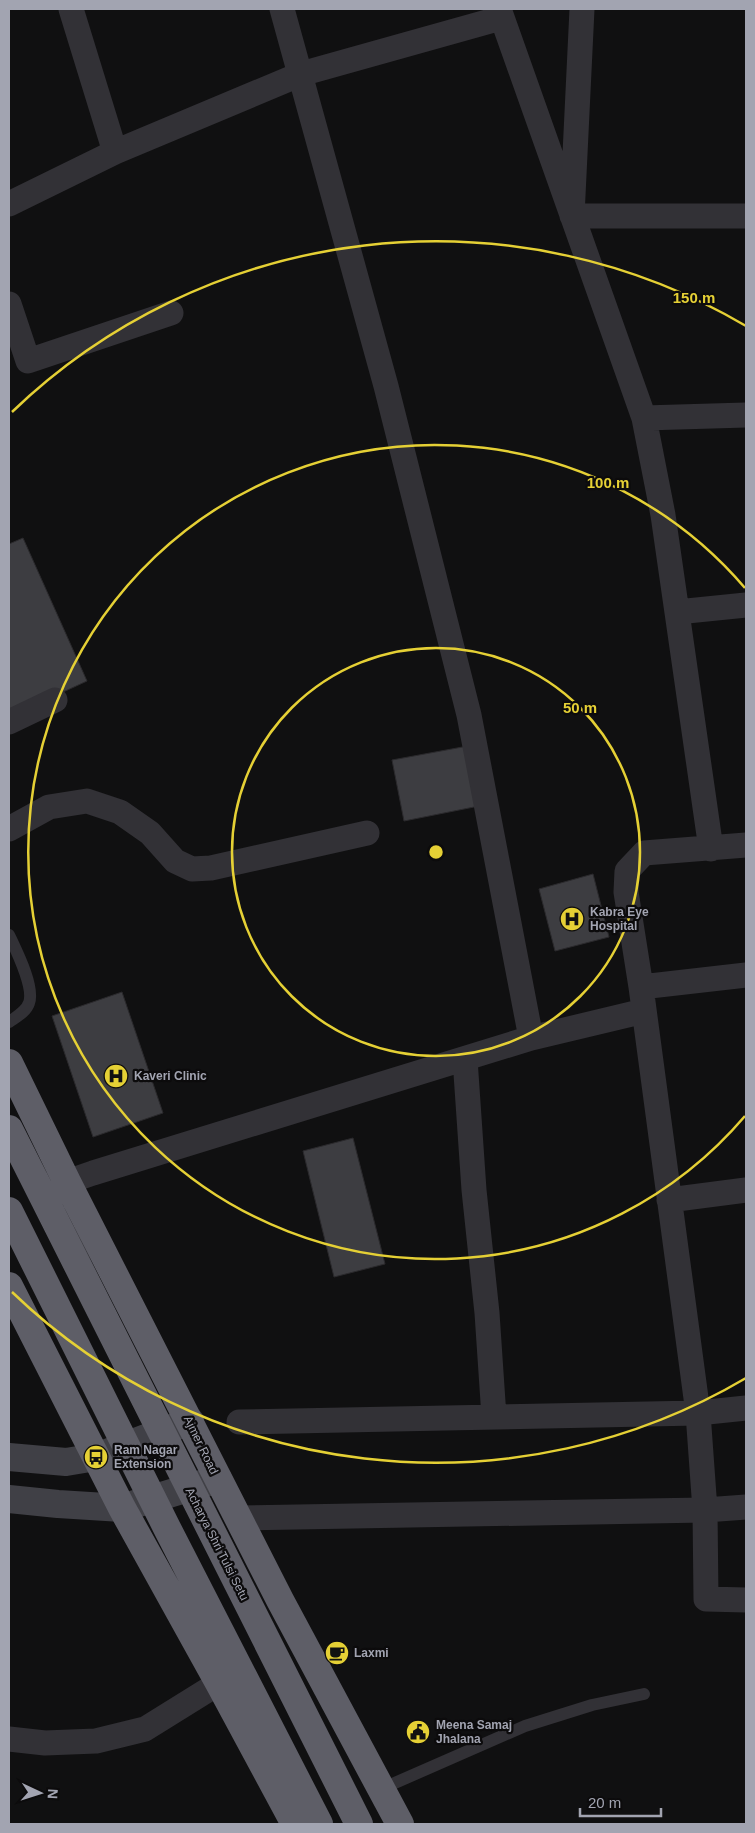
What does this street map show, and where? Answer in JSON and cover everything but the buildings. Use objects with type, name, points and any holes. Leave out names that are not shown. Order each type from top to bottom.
[{"type":"highway","name":"Ajmer Road","points":[[9,1063],[67,1182],[280,1600],[400,1824]]},
{"type":"highway","name":"Acharya Shri Tulsi Setu","points":[[9,1129],[359,1824]]},
{"type":"highway","points":[[9,1211],[167,1528],[319,1824]]},
{"type":"highway","points":[[9,1286],[122,1508],[295,1824]]},
{"type":"main road","points":[[9,1457],[66,1462],[96,1457],[190,1421]]},
{"type":"main road","points":[[9,1499],[122,1508],[218,1479]]},
{"type":"street","points":[[70,9],[115,152]]},
{"type":"street","points":[[282,9],[386,386],[469,715],[531,1038]]},
{"type":"street","points":[[572,216],[582,9]]},
{"type":"street","points":[[9,204],[115,152],[300,74],[500,13],[644,418],[663,515],[711,848]]},
{"type":"street","points":[[572,216],[746,216]]},
{"type":"street","points":[[9,304],[28,361],[171,313]]},
{"type":"street","points":[[644,418],[746,415]]},
{"type":"street","points":[[677,612],[746,605]]},
{"type":"street","points":[[9,722],[56,700]]},
{"type":"street","points":[[9,829],[49,807],[87,801],[120,812],[150,833],[175,861],[192,869],[211,868],[367,833]]},
{"type":"street","points":[[746,845],[644,853],[627,872],[626,892],[643,999],[698,1413],[705,1510],[706,1599],[746,1600]]},
{"type":"street","points":[[67,1182],[531,1038],[643,999],[746,975]]},
{"type":"street","points":[[465,1058],[474,1190],[487,1313],[494,1417]]},
{"type":"street","points":[[669,1200],[746,1190]]},
{"type":"street","points":[[239,1422],[698,1413],[746,1408]]},
{"type":"street","points":[[238,1518],[705,1510],[746,1507]]},
{"type":"street","points":[[9,1739],[45,1743],[96,1741],[145,1729],[219,1683]]},
{"type":"lane","points":[[9,934],[28,982],[30,993],[29,1002],[24,1011],[9,1022]]},
{"type":"lane","points":[[381,1789],[525,1726],[592,1706],[644,1694]]},
{"type":"place","name":"Kabra Eye Hospital","points":[[572,919]]},
{"type":"place","name":"Kaveri Clinic","points":[[116,1076]]},
{"type":"place","name":"Ram Nagar Extension","points":[[96,1457]]},
{"type":"place","name":"Laxmi","points":[[337,1653]]},
{"type":"place","name":"Meena Samaj Jhalana","points":[[418,1732]]}]
